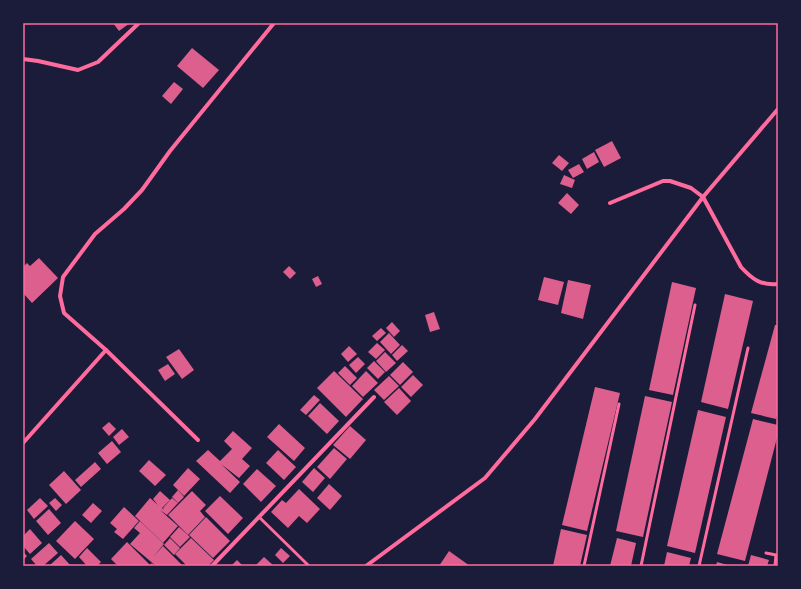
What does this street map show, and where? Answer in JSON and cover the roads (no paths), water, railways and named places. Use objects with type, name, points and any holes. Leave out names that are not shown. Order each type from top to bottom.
[{"type":"street","points":[[23,59],[78,70],[98,62],[139,23]]},
{"type":"street","points":[[198,440],[106,350],[64,313],[60,296],[63,277],[95,234],[124,209],[142,190],[170,152],[274,23]]},
{"type":"street","points":[[366,566],[485,478],[535,419],[703,197],[778,109]]},
{"type":"street","points":[[610,203],[662,181],[670,181],[687,187],[703,197],[741,267],[750,277],[760,284],[778,284]]},
{"type":"street","points":[[23,443],[106,350]]},
{"type":"street","points":[[212,566],[374,397]]},
{"type":"lane","points":[[641,566],[696,305]]},
{"type":"lane","points":[[699,566],[748,348]]},
{"type":"lane","points":[[584,566],[619,404]]},
{"type":"lane","points":[[259,517],[309,566]]},
{"type":"lane","points":[[766,553],[776,555],[775,566]]}]
